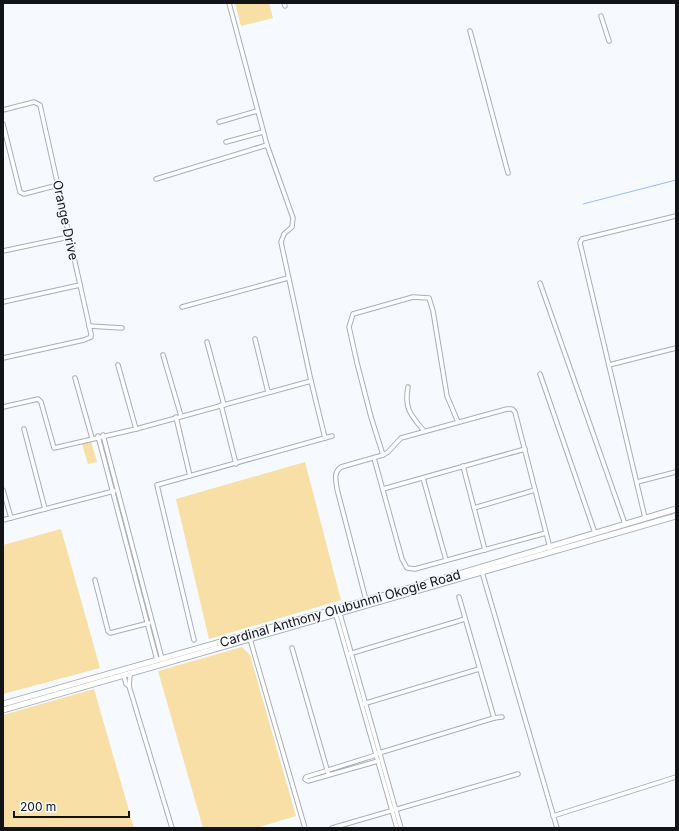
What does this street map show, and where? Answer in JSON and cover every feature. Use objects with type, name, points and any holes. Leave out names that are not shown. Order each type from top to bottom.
[{"type":"street","points":[[229,3],[263,132],[293,218],[292,227],[284,234],[281,242],[325,438]]},
{"type":"street","points":[[601,16],[609,41]]},
{"type":"street","points":[[470,31],[508,173]]},
{"type":"street","name":"Orange Drive","points":[[3,110],[34,102],[38,103],[90,326],[91,337],[84,340],[3,358]]},
{"type":"street","points":[[219,122],[257,111]]},
{"type":"street","points":[[3,124],[20,192],[24,194],[58,185]]},
{"type":"street","points":[[226,142],[263,132]]},
{"type":"street","points":[[156,179],[267,145]]},
{"type":"street","points":[[645,518],[580,243],[582,240],[676,216]]},
{"type":"street","points":[[3,251],[69,237]]},
{"type":"street","points":[[182,307],[288,278]]},
{"type":"street","points":[[540,283],[625,524]]},
{"type":"street","points":[[3,302],[80,285]]},
{"type":"street","points":[[383,455],[356,363],[349,326],[353,314],[413,297],[429,298],[433,311],[448,396],[458,422]]},
{"type":"street","points":[[90,326],[122,328]]},
{"type":"street","points":[[255,339],[268,392]]},
{"type":"street","points":[[207,342],[236,464]]},
{"type":"street","points":[[609,365],[676,348]]},
{"type":"street","points":[[163,355],[181,416]]},
{"type":"street","points":[[118,366],[136,429]]},
{"type":"street","points":[[540,374],[595,533]]},
{"type":"street","points":[[75,378],[92,438]]},
{"type":"street","points":[[3,406],[38,399],[42,402],[54,448],[98,436],[136,429],[311,381]]},
{"type":"street","points":[[408,387],[406,400],[410,414],[424,431]]},
{"type":"street","points":[[366,600],[337,489],[335,474],[336,470],[341,467],[383,455],[401,438],[458,422],[512,409],[515,412],[551,553]]},
{"type":"street","points":[[176,417],[190,476]]},
{"type":"street","points":[[24,429],[44,509]]},
{"type":"street","points":[[103,435],[115,491]]},
{"type":"street","points":[[98,436],[115,491],[159,659]]},
{"type":"street","points":[[194,640],[157,485],[332,436]]},
{"type":"street","points":[[383,489],[524,449]]},
{"type":"street","points":[[374,458],[402,559],[407,568],[415,569],[546,532]]},
{"type":"street","points":[[463,466],[485,550]]},
{"type":"street","points":[[637,482],[676,472]]},
{"type":"street","points":[[423,478],[446,560]]},
{"type":"street","points":[[3,490],[11,518]]},
{"type":"street","points":[[474,508],[535,490]]},
{"type":"street","points":[[3,520],[115,491]]},
{"type":"street","name":"Cardinal Anthony Olubunmi Okogie Road","points":[[3,710],[250,639],[366,600],[676,509]]},
{"type":"street","name":"Cardinal Anthony Olubunmi Okogie Road","points":[[3,704],[159,659],[308,620],[338,614],[676,516]]},
{"type":"street","points":[[482,572],[557,828]]},
{"type":"street","points":[[95,580],[108,631],[110,633],[150,622]]},
{"type":"street","points":[[459,597],[494,718]]},
{"type":"street","points":[[338,614],[366,704],[379,761],[394,811],[401,828]]},
{"type":"street","points":[[338,614],[346,655],[360,705],[378,754]]},
{"type":"street","points":[[346,655],[465,620]]},
{"type":"street","points":[[250,639],[305,828]]},
{"type":"street","points":[[292,648],[328,776]]},
{"type":"street","points":[[360,705],[479,669]]},
{"type":"street","points":[[130,674],[129,686],[172,828]]},
{"type":"street","points":[[124,676],[126,684],[129,686]]},
{"type":"street","points":[[379,761],[308,781],[305,779],[306,777],[378,754],[494,718],[502,717]]},
{"type":"street","points":[[332,828],[518,774]]},
{"type":"street","points":[[553,816],[676,777]]},
{"type":"street","points":[[394,811],[397,828]]},
{"type":"shaded area","points":[[235,3],[269,3],[273,18],[241,26]]},
{"type":"shaded area","points":[[91,441],[97,462],[88,464],[82,444]]},
{"type":"shaded area","points":[[305,462],[341,600],[209,639],[176,499]]},
{"type":"shaded area","points":[[61,529],[100,668],[3,694],[3,545]]},
{"type":"shaded area","points":[[242,647],[250,655],[296,816],[256,828],[203,828],[158,671]]},
{"type":"shaded area","points":[[94,689],[134,828],[3,828],[3,715]]},
{"type":"waterway","points":[[583,204],[676,180]]}]
